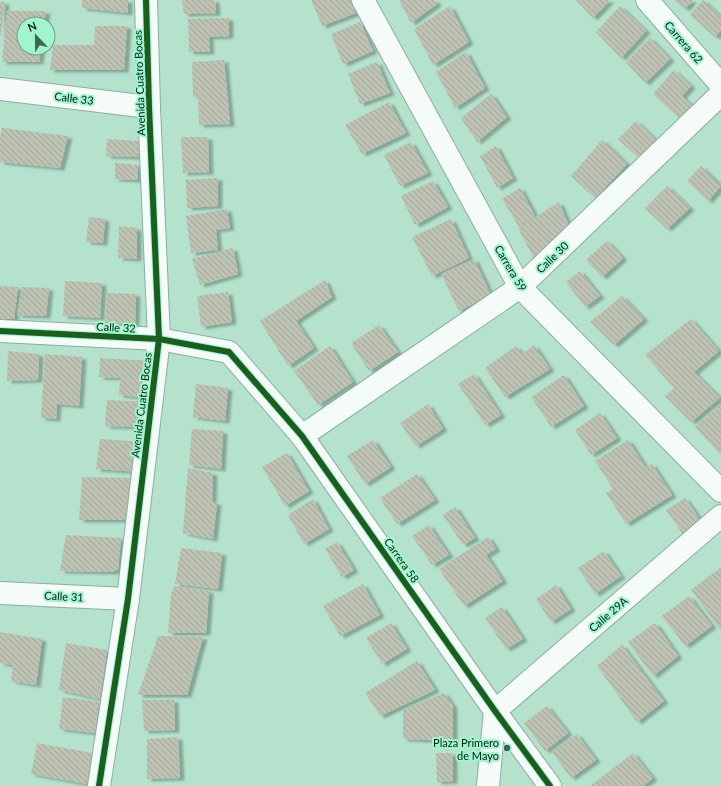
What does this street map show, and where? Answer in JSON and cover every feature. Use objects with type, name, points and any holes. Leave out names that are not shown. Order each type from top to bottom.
[{"type":"street","name":"Avenida Cuatro Bocas","points":[[99,786],[128,599],[159,339],[146,0]]},
{"type":"street","name":"Carrera 59","points":[[363,0],[520,287],[721,491]]},
{"type":"street","name":"Carrera 62","points":[[647,0],[721,85]]},
{"type":"street","name":"Calle 33","points":[[0,89],[149,107]]},
{"type":"street","name":"Calle 30","points":[[302,436],[520,287],[721,94]]},
{"type":"street","name":"Calle 32","points":[[0,331],[159,339],[229,352]]},
{"type":"street","name":"Carrera 58","points":[[229,352],[302,436],[495,711],[550,786]]},
{"type":"street","name":"Calle 29A","points":[[495,711],[721,516]]},
{"type":"street","name":"Calle 31","points":[[0,593],[128,599]]},
{"type":"street","points":[[488,786],[495,711]]},
{"type":"building","points":[[82,0],[128,0],[128,13],[82,8]]},
{"type":"building","points":[[182,0],[215,0],[216,13],[184,14]]},
{"type":"building","points":[[311,0],[350,0],[356,13],[322,26]]},
{"type":"building","points":[[399,0],[435,0],[437,4],[411,23]]},
{"type":"building","points":[[576,0],[610,0],[593,18]]},
{"type":"building","points":[[674,0],[693,0],[685,9]]},
{"type":"building","points":[[703,0],[721,17],[721,30],[715,37],[690,15]]},
{"type":"building","points":[[0,2],[5,2],[1,36],[0,35]]},
{"type":"building","points":[[450,6],[469,42],[433,65],[414,29]]},
{"type":"building","points":[[620,6],[646,31],[621,58],[596,32]]},
{"type":"building","points":[[7,11],[46,11],[45,16],[16,16],[16,56],[40,56],[39,62],[2,62]]},
{"type":"building","points":[[229,18],[229,36],[209,37],[210,52],[189,52],[188,19]]},
{"type":"building","points":[[360,22],[373,51],[343,64],[331,34]]},
{"type":"building","points":[[95,26],[127,26],[124,70],[50,70],[52,56],[56,56],[56,45],[94,45]]},
{"type":"building","points":[[650,38],[670,59],[645,83],[626,62]]},
{"type":"building","points":[[466,52],[485,88],[455,108],[436,72]]},
{"type":"building","points":[[224,60],[230,124],[199,125],[198,97],[193,97],[192,62]]},
{"type":"building","points":[[377,62],[390,93],[360,104],[348,74]]},
{"type":"building","points":[[674,70],[691,86],[682,96],[695,109],[683,122],[653,94]]},
{"type":"building","points":[[491,94],[507,117],[477,142],[461,118]]},
{"type":"building","points":[[389,102],[406,133],[362,154],[345,125]]},
{"type":"building","points":[[636,121],[657,141],[640,159],[618,139]]},
{"type":"building","points":[[2,128],[68,136],[60,168],[0,162],[0,137]]},
{"type":"building","points":[[181,137],[208,137],[209,172],[183,173]]},
{"type":"building","points":[[107,139],[139,141],[138,157],[106,156]]},
{"type":"building","points":[[602,140],[627,164],[595,198],[571,176]]},
{"type":"building","points":[[411,142],[428,173],[400,186],[384,155]]},
{"type":"building","points":[[496,146],[513,178],[497,188],[480,156]]},
{"type":"building","points":[[115,163],[138,165],[138,180],[115,179]]},
{"type":"building","points":[[701,166],[721,186],[708,201],[687,181]]},
{"type":"building","points":[[218,178],[218,206],[187,208],[186,180]]},
{"type":"building","points":[[433,181],[448,207],[415,225],[401,196]]},
{"type":"building","points":[[667,186],[690,208],[667,229],[645,208]]},
{"type":"building","points":[[520,188],[535,216],[519,227],[502,199]]},
{"type":"building","points":[[559,202],[571,231],[534,259],[518,228]]},
{"type":"building","points":[[227,209],[230,228],[216,230],[218,250],[191,253],[186,216]]},
{"type":"building","points":[[89,217],[105,219],[103,243],[86,242]]},
{"type":"building","points":[[451,219],[469,258],[432,276],[412,237]]},
{"type":"building","points":[[119,226],[137,228],[137,259],[118,258]]},
{"type":"building","points":[[607,241],[623,258],[602,277],[586,260]]},
{"type":"building","points":[[233,248],[238,274],[200,285],[192,259]]},
{"type":"building","points":[[474,259],[491,295],[459,311],[441,274]]},
{"type":"building","points":[[580,271],[600,296],[585,307],[566,282]]},
{"type":"building","points":[[325,280],[332,297],[296,321],[314,348],[288,366],[260,321]]},
{"type":"building","points":[[65,281],[102,283],[100,318],[63,316]]},
{"type":"building","points":[[0,286],[18,287],[14,319],[0,319]]},
{"type":"building","points":[[22,287],[49,288],[46,316],[17,315]]},
{"type":"building","points":[[228,292],[232,322],[201,327],[197,296]]},
{"type":"building","points":[[107,293],[136,294],[135,325],[105,323]]},
{"type":"building","points":[[622,296],[644,319],[614,345],[590,322]]},
{"type":"building","points":[[691,319],[719,351],[694,372],[720,398],[691,422],[665,396],[674,388],[645,355]]},
{"type":"building","points":[[379,325],[398,352],[369,371],[351,343]]},
{"type":"building","points":[[534,345],[550,369],[505,397],[485,368],[516,346],[522,354]]},
{"type":"building","points":[[330,346],[353,382],[318,405],[294,371]]},
{"type":"building","points":[[8,351],[39,354],[38,380],[7,381]]},
{"type":"building","points":[[45,354],[82,357],[79,406],[57,404],[56,419],[41,418]]},
{"type":"building","points":[[100,358],[151,361],[148,398],[119,395],[120,378],[99,377]]},
{"type":"building","points":[[474,374],[501,415],[485,425],[458,384]]},
{"type":"building","points":[[564,375],[584,406],[551,427],[531,397]]},
{"type":"building","points":[[196,384],[228,388],[225,421],[193,417]]},
{"type":"building","points":[[107,400],[148,402],[145,427],[105,426]]},
{"type":"building","points":[[428,404],[443,429],[416,446],[400,423]]},
{"type":"building","points":[[721,404],[721,452],[719,453],[695,427]]},
{"type":"building","points":[[600,413],[617,438],[591,455],[575,430]]},
{"type":"building","points":[[192,429],[223,431],[221,469],[189,465]]},
{"type":"building","points":[[100,439],[144,442],[141,472],[96,469]]},
{"type":"building","points":[[373,440],[391,467],[365,484],[347,456]]},
{"type":"building","points":[[628,440],[646,468],[652,464],[672,495],[626,524],[606,493],[613,489],[595,461]]},
{"type":"building","points":[[287,453],[309,491],[285,506],[262,467]]},
{"type":"building","points":[[188,468],[213,473],[212,502],[217,503],[213,539],[183,533]]},
{"type":"building","points":[[417,474],[435,500],[397,524],[380,498]]},
{"type":"building","points":[[82,477],[132,478],[128,520],[79,520]]},
{"type":"building","points":[[685,498],[706,528],[686,539],[666,510]]},
{"type":"building","points":[[313,499],[329,529],[304,544],[288,515]]},
{"type":"building","points":[[455,507],[475,538],[463,545],[443,515]]},
{"type":"building","points":[[429,525],[449,555],[432,565],[412,536]]},
{"type":"building","points":[[66,535],[121,538],[118,569],[113,572],[60,571]]},
{"type":"building","points":[[488,537],[496,549],[486,555],[503,581],[464,606],[439,569]]},
{"type":"building","points":[[337,542],[354,570],[342,577],[325,549]]},
{"type":"building","points":[[181,548],[222,553],[218,589],[175,584]]},
{"type":"building","points":[[604,551],[621,576],[595,594],[578,568]]},
{"type":"building","points":[[721,567],[721,631],[691,590]]},
{"type":"building","points":[[363,584],[380,615],[340,636],[323,606]]},
{"type":"building","points":[[556,585],[571,609],[551,622],[536,599]]},
{"type":"building","points":[[174,586],[209,591],[206,633],[168,633],[171,595]]},
{"type":"building","points":[[689,596],[712,626],[685,646],[662,616]]},
{"type":"building","points":[[502,607],[523,639],[506,649],[485,618]]},
{"type":"building","points":[[391,623],[407,649],[382,664],[366,638]]},
{"type":"building","points":[[655,623],[678,656],[653,676],[628,642]]},
{"type":"building","points":[[0,632],[42,639],[36,685],[11,681],[13,665],[0,663]]},
{"type":"building","points":[[158,636],[203,637],[187,695],[138,695]]},
{"type":"building","points":[[66,643],[107,650],[100,699],[59,690]]},
{"type":"building","points":[[622,645],[664,701],[637,722],[597,666]]},
{"type":"building","points":[[417,661],[435,690],[380,716],[365,693]]},
{"type":"building","points":[[444,693],[453,706],[453,741],[403,739],[403,710]]},
{"type":"building","points":[[63,697],[99,702],[95,733],[59,729]]},
{"type":"building","points":[[142,700],[174,700],[175,730],[144,731]]},
{"type":"building","points":[[547,706],[568,733],[545,751],[524,723]]},
{"type":"building","points":[[577,734],[596,760],[571,778],[552,752]]},
{"type":"building","points":[[178,737],[180,778],[147,779],[147,739]]},
{"type":"building","points":[[37,743],[92,753],[87,784],[31,774]]},
{"type":"building","points":[[436,753],[453,753],[453,781],[437,782]]},
{"type":"building","points":[[633,753],[653,778],[643,786],[590,786]]},
{"type":"cycle path","points":[[99,786],[128,599],[159,339],[146,0]]},
{"type":"cycle path","points":[[0,331],[159,339],[229,352],[302,436],[495,711],[550,786]]},
{"type":"place","name":"Plaza Primero de Mayo","points":[[507,748]]}]
